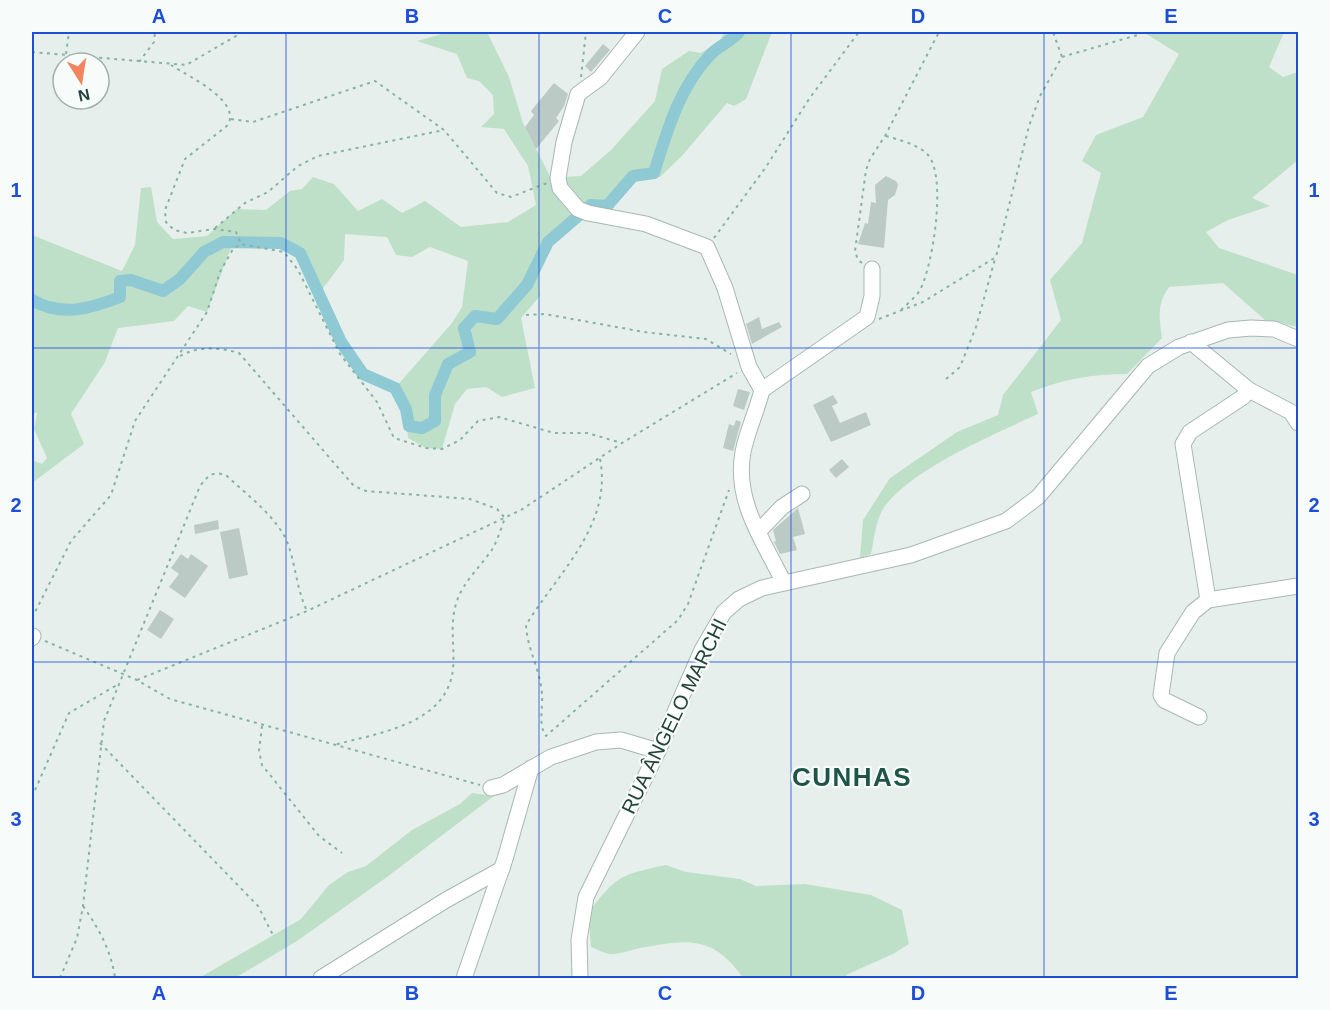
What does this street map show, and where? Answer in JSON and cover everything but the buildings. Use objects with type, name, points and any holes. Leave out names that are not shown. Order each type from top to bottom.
[{"type":"street","points":[[637,32],[600,78],[578,94],[564,142],[558,178],[565,195],[585,212],[646,224],[707,247],[725,288],[749,367],[762,390]]},
{"type":"street","points":[[783,581],[747,512],[742,497],[743,453],[762,390],[867,317],[873,296],[872,269]]},
{"type":"street","name":"RUA ÂNGELO MARCHI","points":[[580,978],[579,940],[586,897],[658,751],[702,650],[724,612],[740,599],[783,581],[911,555],[1006,521],[1038,497],[1148,366],[1191,342],[1228,330],[1251,328],[1274,329],[1299,339]]},
{"type":"street","points":[[1191,342],[1249,390],[1291,412],[1299,423]]},
{"type":"street","points":[[1208,600],[1183,444],[1190,432],[1243,397],[1249,390]]},
{"type":"street","points":[[758,532],[782,507],[802,494]]},
{"type":"street","points":[[1199,717],[1164,700],[1161,695],[1167,653],[1193,612],[1208,600],[1299,586]]},
{"type":"street","points":[[491,788],[502,785],[551,757],[611,739],[658,751]]},
{"type":"street","points":[[464,978],[501,869],[531,768]]},
{"type":"street","points":[[321,978],[446,900],[501,869]]},
{"type":"path","points":[[66,51],[69,32]]},
{"type":"path","points":[[139,62],[154,42],[155,32]]},
{"type":"path","points":[[111,59],[171,65],[186,64],[243,32]]},
{"type":"path","points":[[578,94],[587,43],[586,32]]},
{"type":"path","points":[[707,247],[766,167],[809,99],[859,32]]},
{"type":"path","points":[[872,269],[858,260],[855,251],[866,170],[939,32]]},
{"type":"path","points":[[1053,32],[1062,57]]},
{"type":"path","points":[[946,379],[960,367],[976,327],[1029,126],[1040,96],[1062,57],[1141,34]]},
{"type":"path","points":[[32,52],[51,53]]},
{"type":"path","points":[[171,65],[222,98],[229,108],[231,119],[228,125],[185,159],[165,210],[166,222],[174,230],[187,233],[214,229],[236,232],[241,242]]},
{"type":"path","points":[[231,119],[253,122],[375,81],[444,130],[497,193],[511,197],[558,178]]},
{"type":"path","points":[[214,229],[245,203],[268,192],[298,166],[318,156],[444,130]]},
{"type":"path","points":[[885,136],[912,144],[928,155],[936,175],[935,233],[929,262],[919,291],[898,312]]},
{"type":"path","points":[[32,618],[71,541],[111,495],[135,421],[207,312],[220,272],[233,249],[241,242]]},
{"type":"path","points":[[241,242],[284,252],[298,270],[340,354],[377,402],[394,438],[426,448],[442,448],[460,440],[478,421],[499,417],[554,433],[587,433],[622,442]]},
{"type":"path","points":[[867,317],[879,319],[898,312],[946,289],[996,257]]},
{"type":"path","points":[[526,315],[545,314],[644,332],[706,339],[749,367]]},
{"type":"path","points":[[177,357],[188,351],[204,349],[222,348],[239,352],[354,486],[366,491],[470,499],[497,509],[505,518]]},
{"type":"path","points":[[138,680],[307,611],[505,518],[717,383],[749,367]]},
{"type":"path","points":[[600,459],[602,490],[593,520],[568,569],[526,626],[526,639],[542,693],[542,730],[546,736],[678,620],[688,604],[731,486]]},
{"type":"path","points":[[60,978],[77,938],[83,906],[104,721],[200,486],[210,474],[218,472],[227,476],[281,529],[289,546],[300,597],[307,611]]},
{"type":"path","points":[[334,745],[409,725],[428,713],[444,691],[453,671],[452,625],[457,599],[494,546],[505,518]]},
{"type":"path","points":[[32,637],[138,680],[170,699],[491,788]]},
{"type":"path","points":[[32,797],[69,713],[118,684]]},
{"type":"path","points":[[262,725],[259,751],[262,765],[319,836],[342,853]]},
{"type":"path","points":[[100,743],[258,906],[273,935]]},
{"type":"path","points":[[83,906],[101,932],[112,960],[115,978]]},
{"type":"green space","points":[[449,32],[487,32],[509,77],[523,123],[556,188],[576,218],[555,236],[544,250],[539,268],[540,296],[521,318],[535,388],[502,397],[486,387],[467,389],[455,404],[442,449],[426,448],[408,438],[406,409],[395,388],[452,323],[462,307],[468,261],[430,247],[412,257],[396,255],[387,237],[345,234],[344,260],[319,294],[300,253],[281,243],[233,242],[207,312],[188,306],[174,321],[118,328],[105,362],[71,414],[84,444],[32,483],[32,460],[42,464],[47,458],[34,429],[37,413],[32,413],[32,235],[122,271],[135,245],[141,188],[151,187],[157,222],[173,239],[207,236],[237,209],[266,210],[290,191],[302,189],[313,177],[334,184],[358,211],[382,199],[402,213],[425,201],[461,227],[508,222],[536,205],[528,166],[504,129],[481,127],[494,114],[493,95],[479,81],[467,78],[457,54],[417,41]]},
{"type":"green space","points":[[724,32],[772,32],[746,99],[734,106],[727,103],[681,157],[660,177],[634,180],[605,216],[586,209],[561,177],[581,176],[611,150],[655,101],[662,69],[689,51],[701,53],[720,41]]},
{"type":"green space","points":[[1143,32],[1284,32],[1269,67],[1283,77],[1298,72],[1298,160],[1252,198],[1270,206],[1228,220],[1206,232],[1219,248],[1298,275],[1298,327],[1265,320],[1223,283],[1169,287],[1162,299],[1160,311],[1162,338],[1127,374],[1078,378],[1031,392],[1038,414],[934,465],[898,492],[879,516],[871,554],[860,558],[863,520],[890,478],[957,432],[998,415],[1003,395],[1061,320],[1050,280],[1082,243],[1101,173],[1082,161],[1096,135],[1143,117],[1179,54]]},
{"type":"green space","points":[[472,793],[494,796],[387,877],[297,941],[235,978],[199,978],[301,919],[329,885],[348,872],[366,866],[412,830],[460,804]]},
{"type":"green space","points":[[666,865],[686,872],[740,879],[756,886],[805,884],[871,895],[902,910],[909,944],[844,978],[743,978],[720,953],[696,943],[669,943],[612,954],[591,947],[588,913],[606,891],[621,878],[638,871]]},
{"type":"waterway","points":[[32,300],[65,310],[87,308],[120,297],[120,281],[131,280],[163,291],[180,279],[204,252],[223,242],[281,243],[300,253],[341,342],[363,374],[395,388],[406,409],[409,426],[422,428],[435,421],[435,395],[448,364],[470,352],[464,328],[475,316],[497,319],[527,285],[548,242],[591,205],[607,206],[633,176],[654,173],[675,111],[690,81],[710,55],[739,32]]},
{"type":"district","name":"CUNHAS","points":[[852,777]]}]
